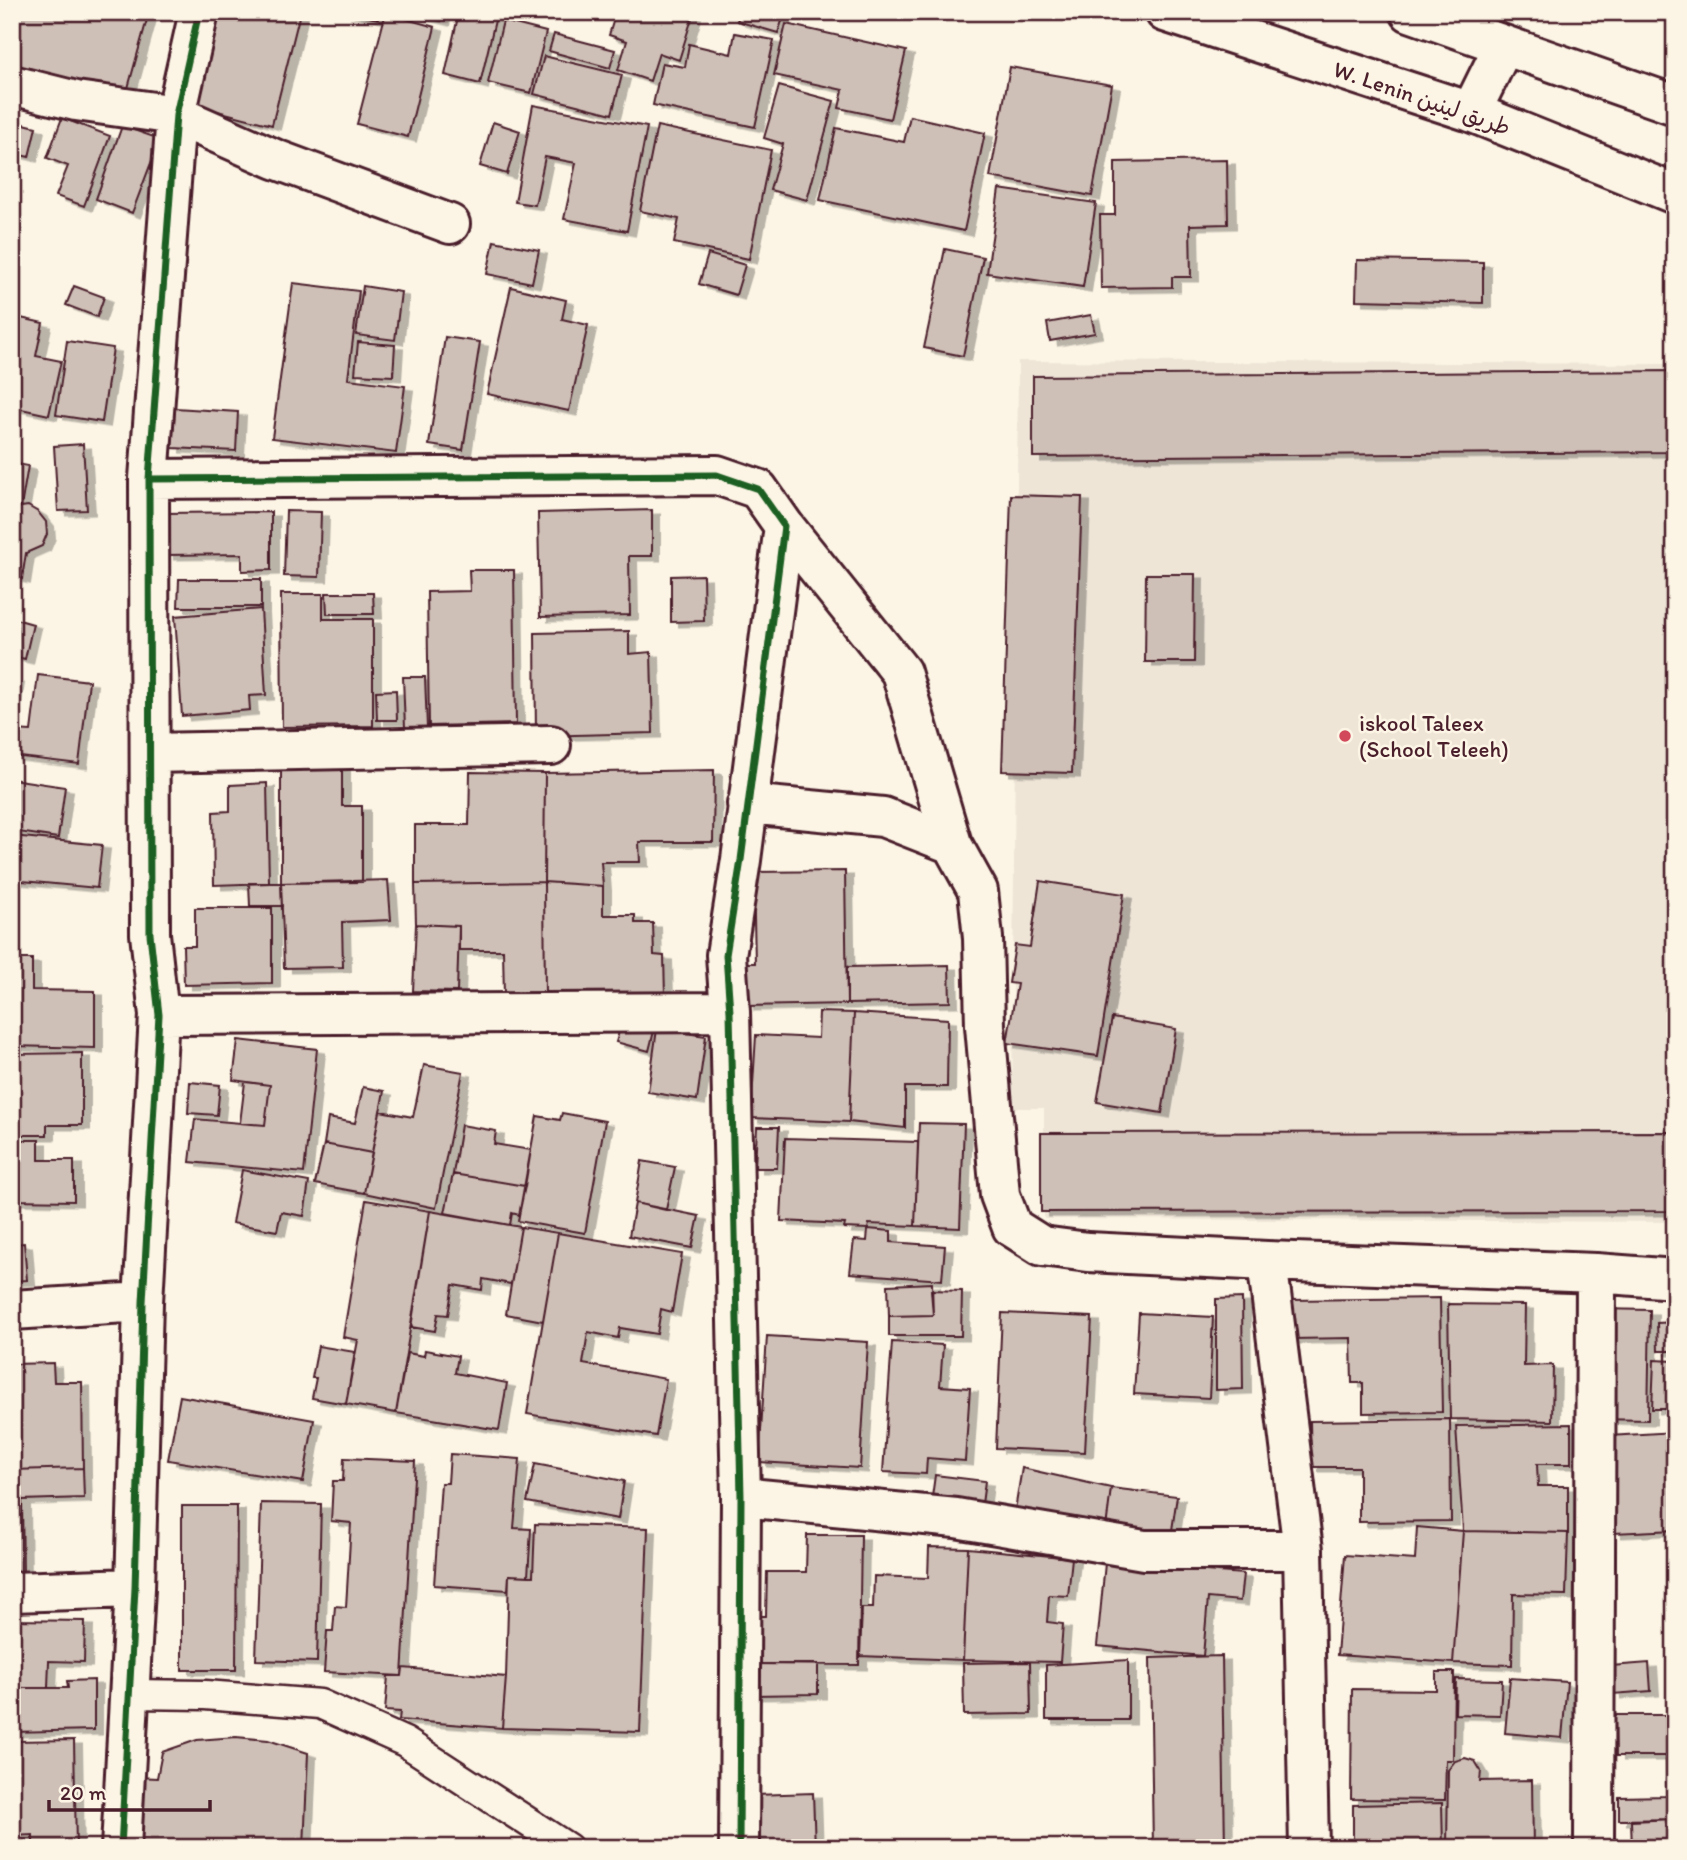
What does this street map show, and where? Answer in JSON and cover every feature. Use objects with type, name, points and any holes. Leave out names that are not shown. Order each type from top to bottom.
[{"type":"street","points":[[121,1848],[135,1588],[143,1302],[159,1015],[149,934],[149,479],[176,115],[199,12]]},
{"type":"street","name":"W. Lenin طريق لينين","points":[[1165,12],[1471,112],[1675,194]]},
{"type":"street","points":[[1410,12],[1675,105]]},
{"type":"street","points":[[1471,112],[1504,45]]},
{"type":"street","points":[[12,85],[76,101],[176,115],[275,159],[450,224]]},
{"type":"street","points":[[149,479],[717,475],[758,489],[784,526],[901,672],[952,844],[978,891],[983,938],[985,1026],[1000,1195],[1012,1227],[1042,1246],[1088,1252],[1596,1273],[1675,1279]]},
{"type":"street","points":[[739,1848],[741,1497],[730,1012],[726,955],[741,860],[784,526]]},
{"type":"street","points":[[150,753],[551,745]]},
{"type":"street","points":[[747,804],[883,817],[952,844]]},
{"type":"street","points":[[159,1015],[730,1012]]},
{"type":"street","points":[[1267,1261],[1303,1550],[1308,1848]]},
{"type":"street","points":[[1594,1848],[1596,1273]]},
{"type":"street","points":[[12,1310],[143,1302]]},
{"type":"street","points":[[741,1497],[956,1518],[1143,1550],[1303,1550]]},
{"type":"street","points":[[12,1592],[135,1588]]},
{"type":"lane","points":[[130,1695],[205,1695],[320,1704],[405,1742],[568,1848]]},
{"type":"shaded area","name":"iskool Taleex (School Teleeh)","points":[[1018,361],[1675,364],[1675,1222],[1044,1219],[1044,1108],[1012,1108]]},
{"type":"building","points":[[12,12],[149,12],[125,99],[12,67]]},
{"type":"building","points":[[218,12],[300,13],[272,125],[194,105]]},
{"type":"building","points":[[345,12],[380,12],[378,19]]},
{"type":"building","points":[[386,12],[407,12],[406,19],[435,27],[408,137],[357,124]]},
{"type":"building","points":[[419,12],[443,12],[441,21],[418,15]]},
{"type":"building","points":[[459,12],[514,12],[512,20],[496,16],[480,84],[445,75]]},
{"type":"building","points":[[616,12],[658,12],[669,16],[671,12],[684,12],[693,15],[679,60],[659,53],[650,81],[618,70],[627,41],[609,35]]},
{"type":"building","points":[[740,12],[785,12],[778,33],[737,21]]},
{"type":"building","points":[[1641,12],[1675,12],[1675,20]]},
{"type":"building","points":[[503,21],[546,32],[531,93],[488,83]]},
{"type":"building","points":[[786,24],[906,51],[890,119],[839,108],[843,90],[774,75]]},
{"type":"building","points":[[735,33],[774,40],[755,127],[653,105],[662,63],[685,67],[689,44],[731,54]]},
{"type":"building","points":[[554,34],[615,50],[610,68],[549,51]]},
{"type":"building","points":[[544,56],[622,75],[612,114],[534,94]]},
{"type":"building","points":[[1010,67],[1112,85],[1092,196],[990,177]]},
{"type":"building","points":[[779,86],[834,101],[807,200],[770,190],[783,144],[764,138]]},
{"type":"building","points":[[533,105],[647,127],[627,231],[564,219],[576,163],[545,157],[535,205],[515,202]]},
{"type":"building","points":[[910,116],[985,133],[964,231],[820,200],[836,128],[904,142]]},
{"type":"building","points":[[62,118],[110,136],[84,206],[56,196],[68,166],[47,158]]},
{"type":"building","points":[[12,121],[36,127],[29,157],[12,153]]},
{"type":"building","points":[[493,122],[520,131],[507,174],[480,166]]},
{"type":"building","points":[[122,126],[160,139],[132,213],[96,199]]},
{"type":"building","points":[[657,126],[771,150],[749,259],[674,243],[679,219],[640,211]]},
{"type":"building","points":[[1227,160],[1228,224],[1190,225],[1191,277],[1172,277],[1172,287],[1101,288],[1100,215],[1115,215],[1115,162]]},
{"type":"building","points":[[999,189],[1096,203],[1083,287],[987,273]]},
{"type":"building","points":[[494,241],[539,250],[532,283],[487,274]]},
{"type":"building","points":[[945,249],[983,257],[963,356],[924,348]]},
{"type":"building","points":[[708,254],[745,265],[736,295],[699,284]]},
{"type":"building","points":[[1357,260],[1483,262],[1483,303],[1356,300]]},
{"type":"building","points":[[293,283],[359,291],[348,379],[405,386],[396,453],[272,438]]},
{"type":"building","points":[[74,286],[104,297],[97,317],[66,305]]},
{"type":"building","points":[[363,286],[401,292],[395,340],[356,335]]},
{"type":"building","points":[[511,287],[566,300],[562,319],[588,325],[569,411],[487,394]]},
{"type":"building","points":[[1091,315],[1095,333],[1050,341],[1047,323]]},
{"type":"building","points":[[12,316],[43,323],[36,356],[61,361],[49,415],[12,407]]},
{"type":"building","points":[[445,337],[480,342],[463,450],[429,445]]},
{"type":"building","points":[[67,341],[113,348],[102,422],[56,415]]},
{"type":"building","points":[[358,342],[395,345],[393,376],[355,374]]},
{"type":"building","points":[[1675,371],[1675,452],[1033,457],[1033,376]]},
{"type":"building","points":[[175,408],[238,412],[236,451],[172,448]]},
{"type":"building","points":[[83,444],[87,510],[58,511],[54,446]]},
{"type":"building","points":[[12,463],[28,466],[21,507],[28,506],[38,512],[46,522],[47,534],[42,546],[26,553],[22,579],[12,577]]},
{"type":"building","points":[[1011,495],[1082,497],[1072,773],[1002,771]]},
{"type":"building","points":[[652,510],[652,556],[629,556],[630,615],[540,617],[538,513]]},
{"type":"building","points":[[286,511],[321,512],[319,577],[284,576]]},
{"type":"building","points":[[271,512],[271,570],[242,571],[242,554],[166,555],[164,513]]},
{"type":"building","points":[[469,570],[514,570],[516,724],[429,726],[427,592],[470,591]]},
{"type":"building","points":[[1146,574],[1195,574],[1194,662],[1145,662]]},
{"type":"building","points":[[703,575],[704,621],[671,622],[671,576]]},
{"type":"building","points":[[179,579],[261,579],[261,607],[178,607]]},
{"type":"building","points":[[326,593],[373,593],[374,614],[327,614]]},
{"type":"building","points":[[281,594],[323,594],[323,619],[373,619],[373,726],[282,727]]},
{"type":"building","points":[[261,609],[266,695],[249,696],[250,710],[182,716],[175,616]]},
{"type":"building","points":[[12,618],[33,624],[25,659],[12,656]]},
{"type":"building","points":[[629,631],[629,654],[651,652],[653,733],[536,736],[535,633]]},
{"type":"building","points":[[38,675],[89,681],[79,764],[12,756],[15,730],[31,731]]},
{"type":"building","points":[[403,677],[425,677],[427,728],[405,728]]},
{"type":"building","points":[[12,679],[16,679],[12,704]]},
{"type":"building","points":[[396,690],[397,720],[377,720],[376,691]]},
{"type":"building","points":[[281,765],[342,765],[342,806],[362,806],[362,882],[281,883]]},
{"type":"building","points":[[714,770],[713,842],[639,842],[640,862],[601,862],[603,886],[544,882],[545,773]]},
{"type":"building","points":[[470,772],[545,773],[544,882],[415,884],[415,825],[469,825]]},
{"type":"building","points":[[12,779],[65,787],[58,838],[12,831]]},
{"type":"building","points":[[267,783],[269,883],[214,885],[213,812],[230,811],[230,785]]},
{"type":"building","points":[[12,836],[102,845],[97,888],[12,880]]},
{"type":"building","points":[[845,871],[847,1004],[746,1006],[745,963],[755,963],[753,872]]},
{"type":"building","points":[[388,880],[391,920],[342,922],[343,967],[284,968],[281,883]]},
{"type":"building","points":[[1040,881],[1124,894],[1098,1056],[1007,1043],[1017,984],[1009,983],[1015,945],[1030,947]]},
{"type":"building","points":[[544,882],[545,996],[504,996],[503,950],[459,950],[459,926],[416,924],[415,884]]},
{"type":"building","points":[[544,882],[603,886],[603,915],[635,915],[635,923],[653,923],[654,955],[664,956],[665,996],[545,996]]},
{"type":"building","points":[[249,883],[281,883],[282,906],[250,906]]},
{"type":"building","points":[[195,908],[272,908],[272,983],[184,985],[183,946],[195,946]]},
{"type":"building","points":[[416,924],[459,926],[457,992],[413,991]]},
{"type":"building","points":[[12,959],[32,959],[32,990],[95,991],[95,1048],[12,1046]]},
{"type":"building","points":[[949,965],[950,1002],[847,1004],[847,967]]},
{"type":"building","points":[[819,1012],[854,1013],[849,1122],[751,1118],[756,1035],[818,1038]]},
{"type":"building","points":[[854,1013],[948,1019],[947,1087],[905,1087],[905,1128],[849,1122]]},
{"type":"building","points":[[1112,1018],[1176,1029],[1162,1113],[1097,1102]]},
{"type":"building","points":[[622,1022],[654,1031],[649,1051],[616,1042]]},
{"type":"building","points":[[657,1029],[706,1036],[697,1100],[648,1092]]},
{"type":"building","points":[[238,1040],[317,1049],[304,1173],[190,1162],[195,1119],[265,1125],[270,1085],[233,1080]]},
{"type":"building","points":[[82,1053],[82,1125],[47,1125],[47,1135],[12,1135],[12,1054]]},
{"type":"building","points":[[424,1065],[463,1072],[436,1208],[364,1193],[380,1111],[413,1117]]},
{"type":"building","points":[[190,1082],[220,1085],[217,1115],[188,1113]]},
{"type":"building","points":[[245,1082],[270,1085],[265,1125],[240,1123]]},
{"type":"building","points":[[363,1087],[384,1091],[372,1153],[324,1144],[328,1118],[355,1123]]},
{"type":"building","points":[[562,1113],[605,1121],[585,1233],[518,1221],[537,1116],[560,1120]]},
{"type":"building","points":[[919,1123],[964,1124],[960,1228],[915,1226]]},
{"type":"building","points":[[461,1125],[496,1131],[494,1144],[531,1150],[525,1186],[453,1174]]},
{"type":"building","points":[[757,1127],[779,1127],[777,1168],[755,1168]]},
{"type":"building","points":[[1675,1132],[1675,1211],[1041,1212],[1041,1133]]},
{"type":"building","points":[[785,1138],[918,1142],[915,1226],[869,1224],[868,1229],[844,1228],[845,1224],[781,1221]]},
{"type":"building","points":[[17,1140],[39,1140],[39,1160],[74,1160],[74,1201],[12,1200],[12,1165],[16,1166]]},
{"type":"building","points":[[324,1144],[372,1153],[364,1193],[315,1184]]},
{"type":"building","points":[[642,1161],[675,1167],[666,1210],[635,1203]]},
{"type":"building","points":[[242,1170],[309,1182],[304,1216],[281,1212],[277,1231],[232,1223]]},
{"type":"building","points":[[453,1174],[525,1186],[519,1215],[512,1213],[510,1225],[445,1213]]},
{"type":"building","points":[[366,1200],[430,1211],[396,1413],[346,1404],[358,1340],[343,1337]]},
{"type":"building","points":[[635,1203],[699,1216],[692,1248],[629,1236]]},
{"type":"building","points":[[430,1211],[521,1227],[511,1284],[483,1279],[482,1290],[453,1285],[448,1315],[438,1314],[435,1331],[411,1327]]},
{"type":"building","points":[[521,1227],[558,1233],[543,1321],[506,1314]]},
{"type":"building","points":[[868,1229],[891,1231],[891,1242],[945,1246],[942,1280],[850,1273],[854,1240],[867,1241]]},
{"type":"building","points":[[558,1233],[682,1254],[672,1312],[661,1309],[657,1334],[620,1328],[618,1338],[588,1332],[583,1364],[666,1379],[656,1436],[527,1414]]},
{"type":"building","points":[[24,1243],[27,1280],[12,1281],[12,1244]]},
{"type":"building","points":[[932,1283],[933,1315],[889,1316],[888,1285]]},
{"type":"building","points":[[931,1290],[962,1291],[961,1336],[889,1336],[889,1316],[933,1315]]},
{"type":"building","points":[[1242,1298],[1243,1389],[1216,1390],[1216,1299]]},
{"type":"building","points":[[1440,1298],[1442,1412],[1363,1413],[1363,1383],[1352,1383],[1351,1338],[1292,1339],[1291,1300]]},
{"type":"building","points":[[1448,1304],[1525,1305],[1524,1366],[1553,1365],[1552,1421],[1450,1419]]},
{"type":"building","points":[[1600,1309],[1650,1310],[1648,1420],[1597,1419]]},
{"type":"building","points":[[1002,1313],[1092,1317],[1085,1452],[996,1448]]},
{"type":"building","points":[[1139,1313],[1213,1317],[1209,1398],[1134,1394]]},
{"type":"building","points":[[1675,1322],[1675,1351],[1658,1351],[1657,1323]]},
{"type":"building","points":[[767,1336],[868,1342],[860,1468],[759,1462]]},
{"type":"building","points":[[892,1342],[943,1345],[940,1386],[970,1388],[965,1461],[927,1458],[926,1474],[883,1472]]},
{"type":"building","points":[[318,1346],[355,1352],[346,1404],[312,1398],[316,1378],[312,1378]]},
{"type":"building","points":[[425,1350],[458,1356],[455,1373],[507,1383],[499,1430],[396,1413],[407,1353],[424,1356]]},
{"type":"building","points":[[1654,1360],[1675,1361],[1675,1409],[1652,1409]]},
{"type":"building","points":[[53,1363],[54,1382],[82,1382],[83,1468],[12,1470],[12,1364]]},
{"type":"building","points":[[180,1396],[314,1420],[303,1482],[168,1460]]},
{"type":"building","points":[[1450,1419],[1451,1521],[1359,1522],[1359,1467],[1311,1467],[1310,1421]]},
{"type":"building","points":[[1571,1424],[1571,1464],[1537,1464],[1538,1486],[1568,1486],[1568,1533],[1463,1531],[1456,1426]]},
{"type":"building","points":[[1675,1432],[1675,1530],[1614,1533],[1609,1436]]},
{"type":"building","points":[[450,1454],[520,1459],[514,1528],[531,1529],[528,1576],[509,1575],[508,1590],[434,1585],[441,1483],[448,1483]]},
{"type":"building","points":[[344,1458],[415,1461],[402,1676],[324,1672],[327,1631],[333,1631],[335,1606],[346,1607],[351,1523],[331,1521],[333,1481],[343,1481]]},
{"type":"building","points":[[535,1464],[624,1481],[618,1519],[527,1502]]},
{"type":"building","points":[[83,1468],[84,1498],[22,1500],[23,1579],[12,1579],[12,1470]]},
{"type":"building","points":[[1022,1468],[1111,1488],[1106,1528],[1015,1510]]},
{"type":"building","points":[[935,1475],[985,1481],[982,1504],[932,1497]]},
{"type":"building","points":[[1111,1488],[1177,1496],[1171,1537],[1106,1528]]},
{"type":"building","points":[[261,1503],[321,1504],[317,1662],[256,1660]]},
{"type":"building","points":[[182,1506],[237,1506],[236,1670],[182,1670]]},
{"type":"building","points":[[535,1524],[648,1528],[640,1732],[502,1728],[509,1575],[533,1576]]},
{"type":"building","points":[[1417,1527],[1463,1531],[1453,1663],[1337,1655],[1345,1555],[1415,1560]]},
{"type":"building","points":[[1463,1531],[1568,1533],[1566,1595],[1513,1594],[1512,1665],[1453,1663]]},
{"type":"building","points":[[807,1535],[861,1535],[859,1665],[751,1664],[751,1616],[766,1616],[767,1572],[806,1572]]},
{"type":"building","points":[[929,1547],[968,1548],[963,1660],[860,1656],[862,1608],[873,1608],[874,1576],[928,1578]]},
{"type":"building","points":[[968,1548],[1072,1558],[1068,1596],[1049,1595],[1047,1622],[1063,1624],[1060,1662],[963,1660]]},
{"type":"building","points":[[1105,1563],[1243,1574],[1240,1601],[1208,1598],[1203,1656],[1097,1646]]},
{"type":"building","points":[[12,1620],[85,1621],[84,1662],[49,1661],[48,1688],[12,1688]]},
{"type":"building","points":[[1222,1656],[1225,1848],[1153,1848],[1150,1658]]},
{"type":"building","points":[[1128,1660],[1128,1720],[1046,1720],[1046,1665]]},
{"type":"building","points":[[1030,1662],[1031,1714],[964,1715],[963,1663]]},
{"type":"building","points":[[1649,1663],[1651,1691],[1613,1694],[1611,1666]]},
{"type":"building","points":[[751,1664],[818,1664],[818,1694],[752,1695]]},
{"type":"building","points":[[403,1668],[506,1677],[502,1728],[399,1720],[400,1712],[385,1711],[388,1676],[402,1676]]},
{"type":"building","points":[[1436,1672],[1454,1672],[1453,1760],[1446,1760],[1445,1800],[1351,1799],[1352,1689],[1436,1690]]},
{"type":"building","points":[[1510,1678],[1567,1682],[1562,1738],[1505,1733]]},
{"type":"building","points":[[1456,1679],[1502,1680],[1500,1715],[1455,1714]]},
{"type":"building","points":[[94,1680],[94,1730],[12,1732],[12,1688],[68,1688],[67,1681]]},
{"type":"building","points":[[1615,1715],[1675,1715],[1675,1819],[1619,1820],[1619,1797],[1667,1796],[1666,1756],[1616,1756]]},
{"type":"building","points":[[236,1737],[268,1740],[308,1753],[304,1848],[137,1848],[137,1777],[157,1778],[162,1752],[197,1740]]},
{"type":"building","points":[[74,1740],[76,1848],[33,1848],[33,1835],[12,1836],[12,1741]]},
{"type":"building","points":[[1465,1758],[1475,1761],[1481,1771],[1480,1781],[1532,1780],[1533,1848],[1447,1848],[1448,1770],[1455,1761]]},
{"type":"building","points":[[813,1793],[815,1848],[756,1848],[754,1795]]},
{"type":"building","points":[[1442,1803],[1443,1848],[1353,1848],[1353,1805]]},
{"type":"building","points":[[1675,1819],[1675,1848],[1632,1848],[1631,1821]]},
{"type":"cycle path","points":[[121,1848],[135,1588],[143,1302],[159,1015],[150,934],[149,479],[176,115],[199,12]]},
{"type":"cycle path","points":[[149,479],[717,475],[758,489],[784,526],[741,860],[726,955],[730,1012],[741,1497],[739,1848]]},
{"type":"place","name":"iskool Taleex (School Teleeh)","points":[[1345,736]]}]
